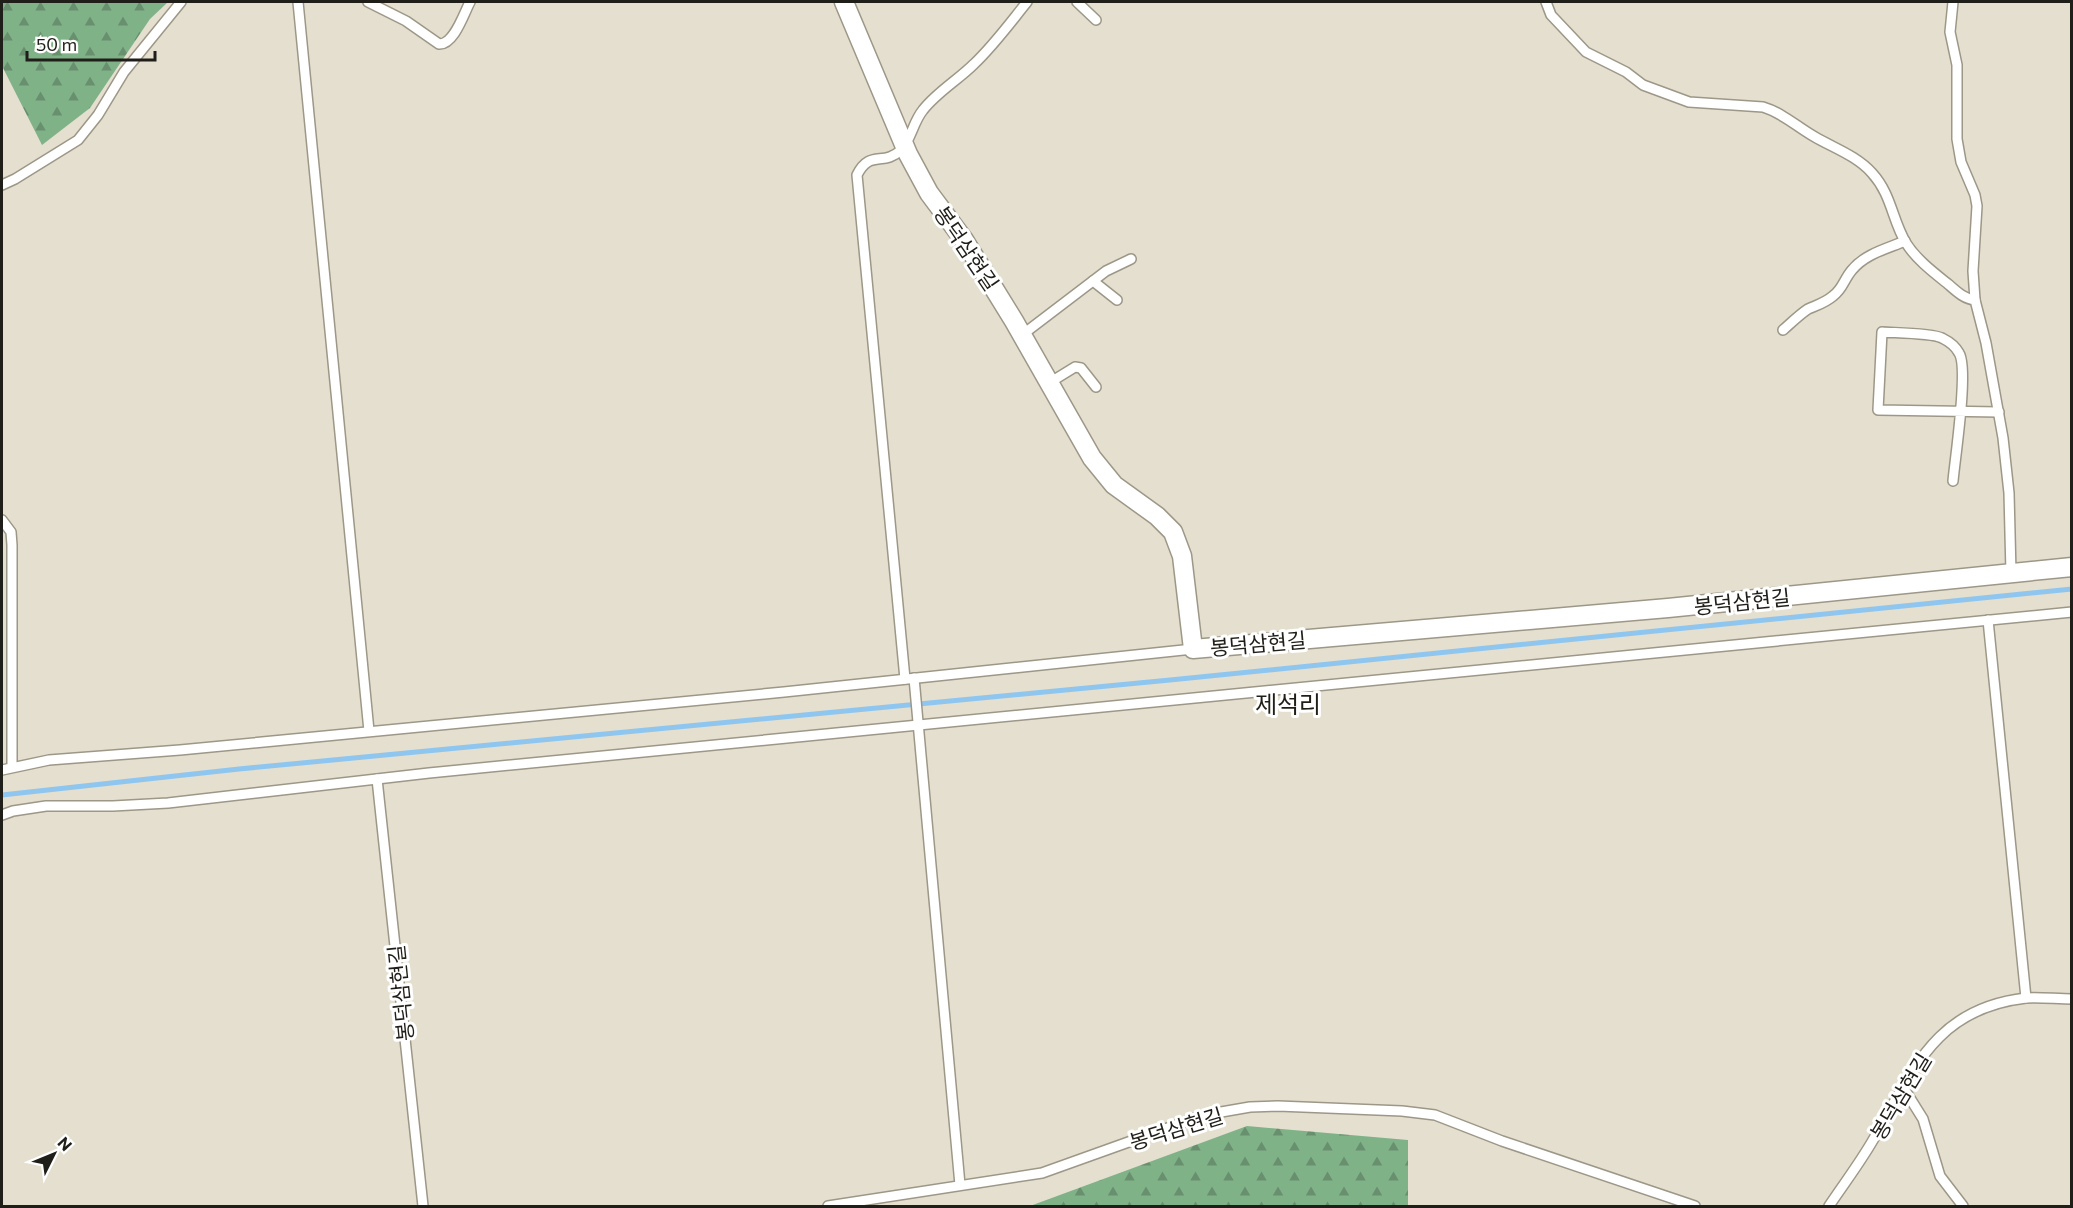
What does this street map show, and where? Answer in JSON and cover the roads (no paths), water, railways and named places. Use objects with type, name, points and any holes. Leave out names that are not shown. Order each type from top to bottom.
[{"type":"street","name":"봉덕삼현길","points":[[844,2],[905,146],[929,193],[964,240],[1022,335],[1092,458],[1114,485],[1157,516],[1173,532],[1182,556],[1192,649],[1668,608],[2072,567]]},
{"type":"lane","points":[[2,185],[78,140],[98,115],[124,72],[181,2]]},
{"type":"lane","points":[[298,2],[369,731]]},
{"type":"lane","points":[[368,2],[406,21],[439,44],[444,45],[453,36],[470,2]]},
{"type":"lane","points":[[960,1185],[918,721],[914,692],[909,678],[857,175],[867,161],[894,156],[905,146],[922,111],[996,42],[1027,2]]},
{"type":"lane","points":[[1077,2],[1096,20]]},
{"type":"lane","points":[[1546,2],[1551,15],[1586,52],[1626,72],[1643,85],[1689,102],[1763,107],[1772,110],[1815,137],[1857,159],[1873,173],[1881,184],[1892,204],[1905,241],[1935,274],[1963,296],[1975,300]]},
{"type":"lane","points":[[1953,2],[1950,32],[1957,65],[1957,139],[1977,206],[1973,271],[1975,300],[1999,412],[2009,493],[2011,573]]},
{"type":"lane","points":[[1783,330],[1807,310],[1822,304],[1833,296],[1843,287],[1846,277],[1866,258],[1905,241]]},
{"type":"lane","points":[[1022,335],[1106,271],[1131,259]]},
{"type":"lane","points":[[1093,281],[1117,300]]},
{"type":"lane","points":[[1953,481],[1960,411],[1963,365],[1960,353],[1940,337],[1882,332],[1878,410],[1960,411],[1999,412]]},
{"type":"lane","points":[[1049,382],[1075,367],[1081,368],[1096,387]]},
{"type":"lane","points":[[2,520],[11,532],[12,545],[12,767]]},
{"type":"lane","points":[[2,815],[46,807],[168,803],[918,721],[1725,647],[2072,612]]},
{"type":"lane","points":[[1988,620],[2026,998]]},
{"type":"lane","points":[[2,770],[49,760],[180,750],[1192,649]]},
{"type":"lane","name":"봉덕삼현길","points":[[377,779],[423,1206]]},
{"type":"lane","name":"봉덕삼현길","points":[[1829,1206],[1875,1137],[1927,1049],[1939,1035],[1971,1014],[1997,1005],[2026,998],[2072,999]]},
{"type":"lane","points":[[1903,1087],[1923,1119],[1940,1176],[1963,1206]]},
{"type":"lane","name":"봉덕삼현길","points":[[828,1206],[1042,1173],[1204,1115],[1250,1107],[1278,1106],[1402,1111],[1435,1115],[1502,1141],[1695,1206]]},
{"type":"waterway","points":[[2,795],[239,769],[1170,680],[2072,589]]},
{"type":"district","name":"제석리","points":[[1288,703]]}]
